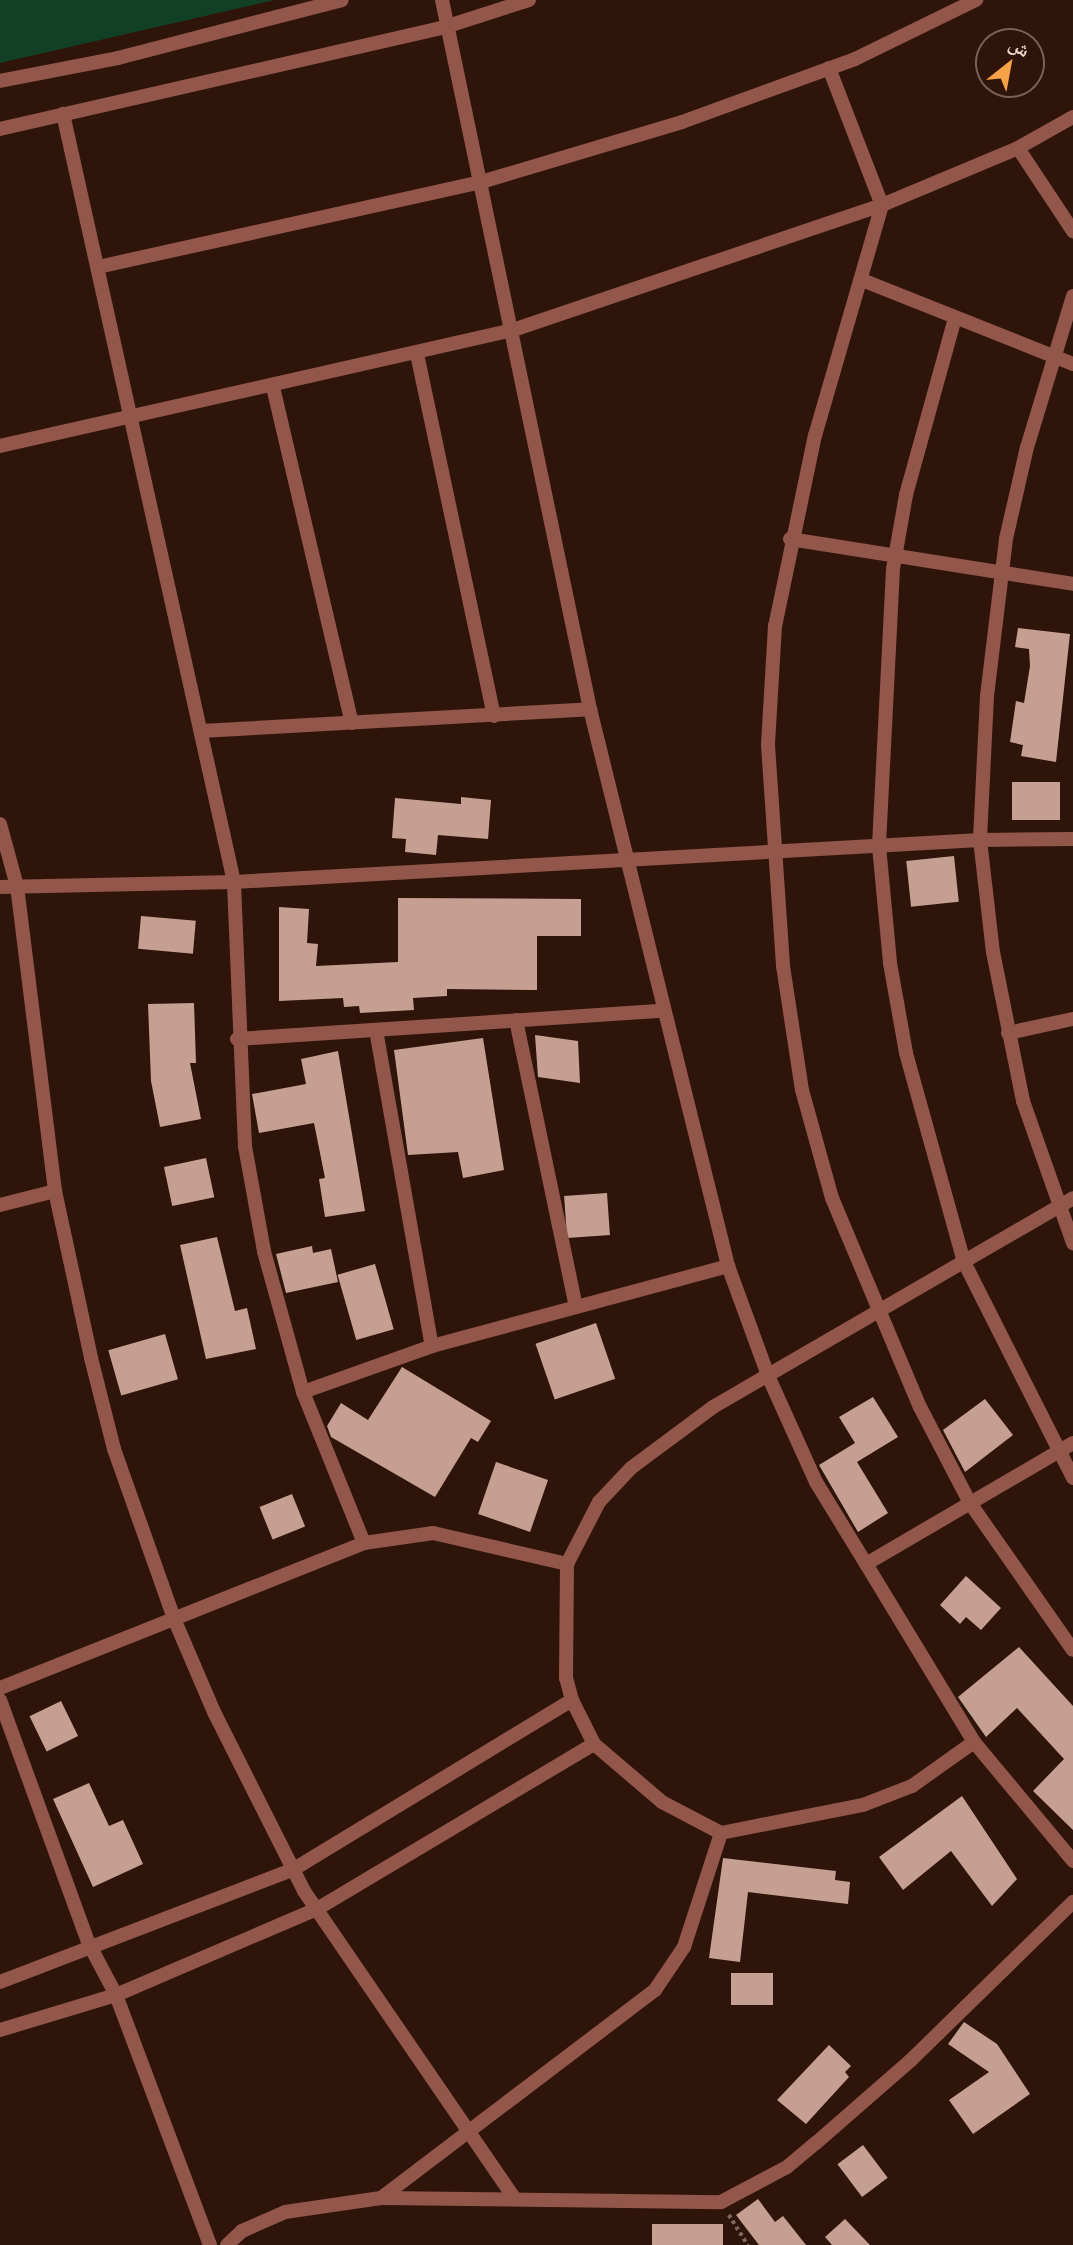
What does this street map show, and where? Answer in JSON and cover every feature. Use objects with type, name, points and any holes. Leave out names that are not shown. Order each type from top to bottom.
[{"type":"street","points":[[0,81],[118,58],[342,0]]},
{"type":"street","points":[[442,0],[590,709],[628,860],[661,1011],[728,1266],[769,1378],[816,1482],[974,1742],[1073,1861]]},
{"type":"street","points":[[0,129],[448,26],[529,0]]},
{"type":"street","points":[[98,267],[481,182],[682,122],[829,68],[976,0]]},
{"type":"street","points":[[829,68],[882,205],[790,539],[775,626],[768,745],[779,852],[783,966],[802,1090],[832,1198],[920,1407],[970,1503],[1073,1650]]},
{"type":"street","points":[[63,114],[234,882],[237,1039],[245,1146],[259,1225],[303,1392],[364,1543]]},
{"type":"street","points":[[0,446],[273,387],[513,330],[882,205],[1018,148],[1073,117]]},
{"type":"street","points":[[1018,148],[1073,231]]},
{"type":"street","points":[[862,280],[1073,364]]},
{"type":"street","points":[[1073,296],[1018,480],[1001,575],[980,839],[1008,1033],[1023,1101],[1058,1207],[1073,1243]]},
{"type":"street","points":[[955,318],[906,495],[895,557],[879,846],[890,963],[906,1053],[964,1262],[1057,1452],[1073,1478]]},
{"type":"street","points":[[417,354],[494,716]]},
{"type":"street","points":[[273,387],[352,723]]},
{"type":"street","points":[[790,539],[1001,575],[1073,584]]},
{"type":"street","points":[[201,731],[590,709]]},
{"type":"street","points":[[0,824],[17,886],[55,1191],[114,1449],[175,1621],[214,1712],[317,1909],[467,2136],[515,2199]]},
{"type":"street","points":[[0,887],[234,882],[980,839],[1073,839]]},
{"type":"street","points":[[237,1039],[661,1011]]},
{"type":"street","points":[[1008,1033],[1073,1019]]},
{"type":"street","points":[[516,1020],[576,1307]]},
{"type":"street","points":[[376,1030],[432,1346]]},
{"type":"street","points":[[0,1205],[55,1191]]},
{"type":"street","points":[[974,1742],[912,1786],[863,1805],[721,1833],[662,1802],[594,1744],[572,1700],[566,1678],[567,1564],[599,1502],[631,1468],[713,1407],[769,1378],[1073,1198]]},
{"type":"street","points":[[303,1392],[432,1346],[728,1266]]},
{"type":"street","points":[[866,1564],[1073,1443]]},
{"type":"street","points":[[0,1688],[175,1621],[364,1543],[433,1532],[567,1564]]},
{"type":"street","points":[[0,1700],[89,1944],[116,1995],[210,2245]]},
{"type":"street","points":[[0,1982],[89,1944],[294,1869],[572,1700]]},
{"type":"street","points":[[0,2030],[116,1995],[317,1909],[594,1744]]},
{"type":"street","points":[[381,2198],[467,2136],[655,1990],[684,1947],[721,1833]]},
{"type":"street","points":[[227,2245],[242,2231],[285,2212],[381,2198],[721,2202],[769,2178],[816,2143],[910,2061],[1073,1902]]},
{"type":"path","points":[[721,2202],[748,2245]]},
{"type":"green space","points":[[0,0],[275,0],[0,63]]},
{"type":"building","points":[[1018,628],[1070,634],[1056,762],[1021,756],[1023,745],[1010,742],[1016,701],[1024,703],[1030,666],[1029,649],[1015,647]]},
{"type":"building","points":[[1012,782],[1060,782],[1060,820],[1012,820]]},
{"type":"building","points":[[461,797],[491,800],[488,839],[438,835],[436,855],[405,852],[406,839],[392,838],[395,798],[461,804]]},
{"type":"building","points":[[954,856],[959,902],[911,907],[906,861]]},
{"type":"building","points":[[398,898],[581,899],[581,936],[537,936],[537,990],[447,989],[447,996],[413,998],[414,1010],[360,1013],[359,1006],[344,1007],[343,998],[279,1001],[279,907],[309,909],[307,943],[318,944],[316,966],[398,962]]},
{"type":"building","points":[[141,916],[196,921],[193,954],[138,949]]},
{"type":"building","points":[[194,1003],[196,1063],[190,1063],[201,1119],[160,1127],[151,1081],[148,1004]]},
{"type":"building","points":[[535,1035],[578,1041],[580,1083],[538,1077]]},
{"type":"building","points":[[483,1038],[504,1170],[463,1178],[458,1152],[408,1155],[394,1050]]},
{"type":"building","points":[[338,1051],[365,1211],[325,1217],[319,1179],[325,1178],[314,1123],[259,1133],[252,1094],[306,1084],[301,1059]]},
{"type":"building","points":[[206,1158],[214,1197],[172,1206],[164,1167]]},
{"type":"building","points":[[607,1193],[610,1235],[567,1238],[564,1196]]},
{"type":"building","points":[[217,1237],[235,1311],[247,1308],[256,1349],[206,1359],[180,1245]]},
{"type":"building","points":[[312,1246],[313,1253],[331,1249],[338,1282],[286,1293],[276,1254]]},
{"type":"building","points":[[375,1264],[394,1329],[356,1340],[338,1275]]},
{"type":"building","points":[[596,1323],[615,1379],[555,1400],[535,1344]]},
{"type":"building","points":[[165,1334],[178,1379],[121,1395],[108,1350]]},
{"type":"building","points":[[402,1367],[491,1421],[478,1442],[471,1438],[435,1497],[331,1437],[327,1426],[341,1403],[368,1420]]},
{"type":"building","points":[[873,1397],[898,1437],[857,1462],[888,1513],[858,1532],[819,1465],[855,1443],[839,1417]]},
{"type":"building","points":[[985,1399],[1013,1435],[965,1472],[943,1430]]},
{"type":"building","points":[[496,1462],[548,1480],[530,1532],[478,1514]]},
{"type":"building","points":[[292,1494],[305,1526],[273,1540],[260,1507]]},
{"type":"building","points":[[966,1576],[1001,1608],[981,1630],[966,1617],[960,1624],[940,1605]]},
{"type":"building","points":[[1019,1647],[1073,1706],[1073,1830],[1033,1791],[1064,1759],[1017,1708],[986,1737],[958,1697]]},
{"type":"building","points":[[61,1701],[78,1736],[47,1751],[30,1716]]},
{"type":"building","points":[[89,1783],[109,1826],[123,1820],[143,1864],[93,1887],[53,1799]]},
{"type":"building","points":[[962,1796],[1017,1879],[992,1906],[951,1851],[903,1890],[879,1857]]},
{"type":"building","points":[[723,1858],[836,1871],[835,1880],[850,1882],[848,1904],[748,1892],[740,1962],[709,1958]]},
{"type":"building","points":[[731,1973],[773,1973],[773,2005],[731,2005]]},
{"type":"building","points":[[964,2022],[997,2044],[1030,2094],[973,2134],[949,2100],[989,2072],[948,2044]]},
{"type":"building","points":[[829,2045],[851,2066],[845,2072],[849,2077],[806,2124],[777,2100]]},
{"type":"building","points":[[863,2145],[888,2178],[862,2197],[837,2164]]},
{"type":"building","points":[[758,2199],[775,2222],[783,2216],[806,2245],[759,2245],[736,2215]]},
{"type":"building","points":[[845,2219],[870,2245],[832,2245],[825,2237]]},
{"type":"building","points":[[652,2224],[723,2224],[723,2245],[652,2245]]}]
